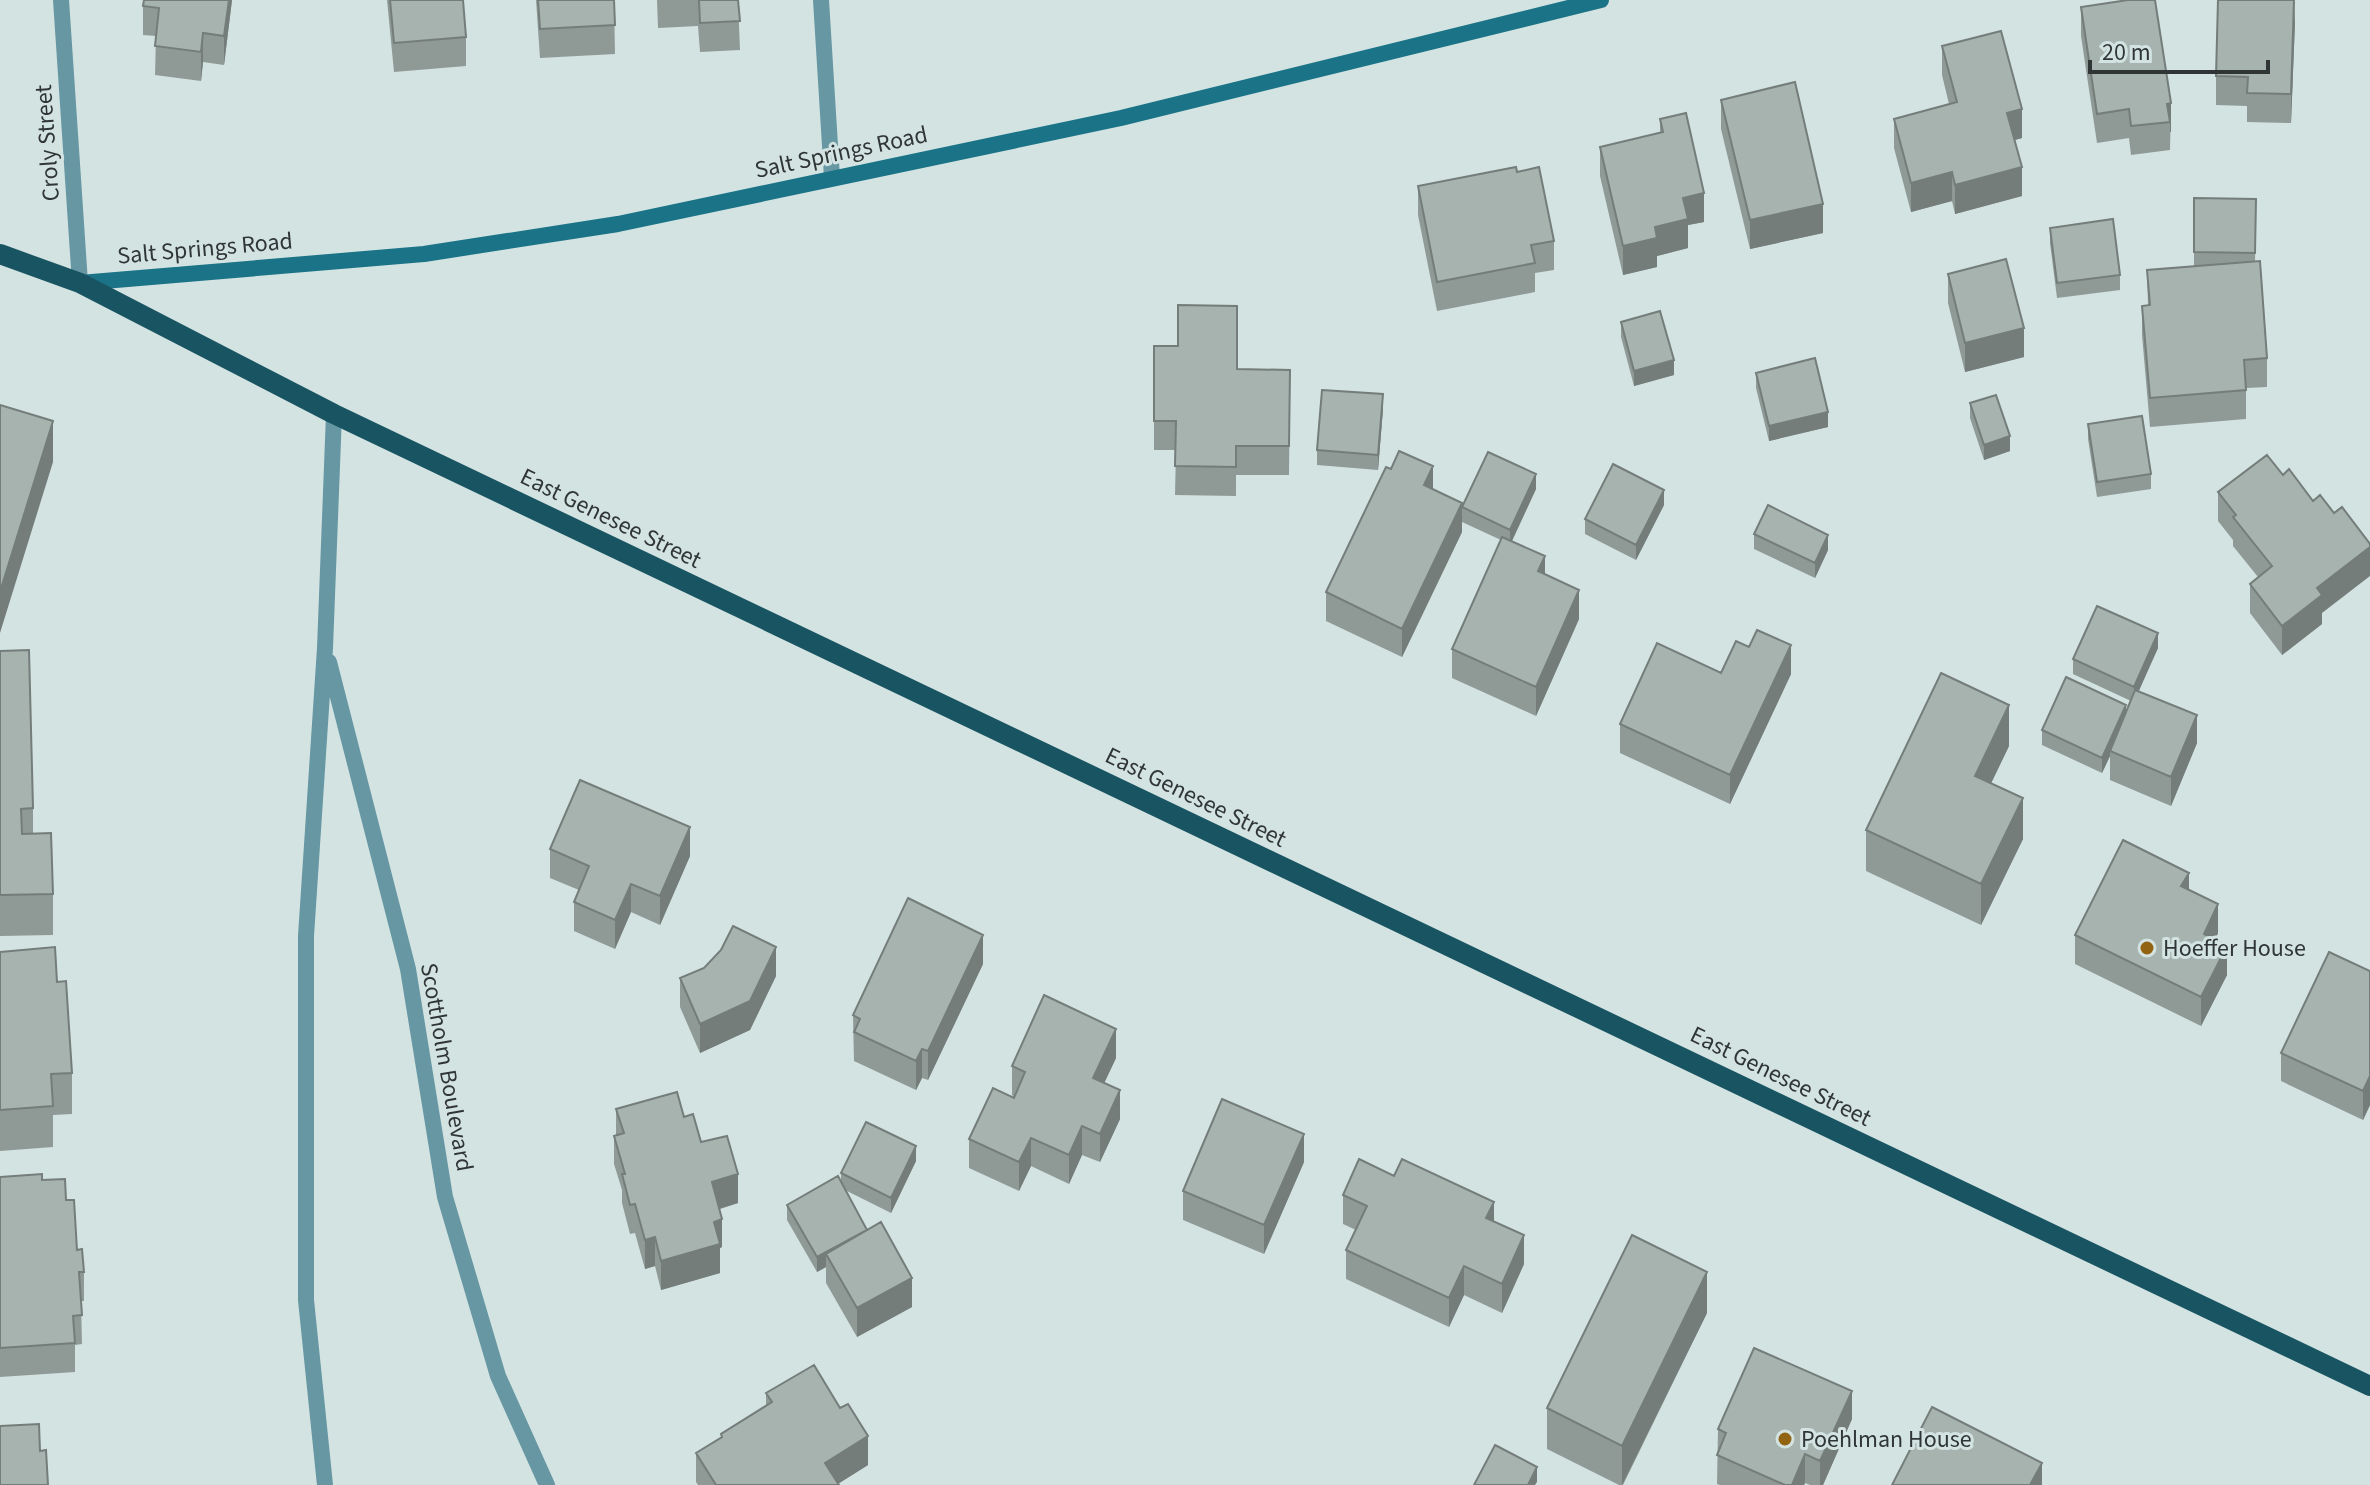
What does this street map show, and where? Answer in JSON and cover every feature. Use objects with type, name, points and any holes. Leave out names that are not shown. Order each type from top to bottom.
[{"type":"main road","name":"East Genesee Street","points":[[0,254],[80,283],[334,414],[2370,1386]]},
{"type":"street","name":"Croly Street","points":[[61,0],[80,283]]},
{"type":"street","points":[[821,0],[832,178]]},
{"type":"street","name":"Salt Springs Road","points":[[80,283],[424,254],[618,224],[1121,118],[1594,1]]},
{"type":"street","name":"Scottholm Boulevard","points":[[325,1485],[306,1300],[306,936],[325,648],[334,414]]},
{"type":"street","name":"Scottholm Boulevard","points":[[325,648],[408,969],[445,1197],[498,1376],[547,1485]]},
{"type":"building","points":[[144,0],[229,0],[224,36],[203,33],[201,52],[155,46],[159,8],[143,6]]},
{"type":"building","points":[[390,0],[463,0],[466,37],[394,43]]},
{"type":"building","points":[[538,0],[614,0],[615,25],[540,29]]},
{"type":"building","points":[[699,0],[738,0],[740,21],[700,23]]},
{"type":"building","points":[[2128,0],[2155,0],[2171,103],[2167,104],[2170,122],[2131,126],[2129,109],[2097,114],[2081,7]]},
{"type":"building","points":[[2218,0],[2294,0],[2291,94],[2247,93],[2248,77],[2216,76]]},
{"type":"building","points":[[2001,31],[2022,109],[2007,113],[2022,167],[1955,185],[1952,172],[1911,183],[1894,119],[1957,102],[1942,46]]},
{"type":"building","points":[[1795,82],[1823,204],[1750,220],[1721,100]]},
{"type":"building","points":[[1686,113],[1704,193],[1683,198],[1688,219],[1655,227],[1657,238],[1623,246],[1600,147],[1663,132],[1660,119]]},
{"type":"building","points":[[1516,167],[1517,172],[1539,167],[1554,241],[1531,245],[1535,263],[1437,282],[1418,186]]},
{"type":"building","points":[[2194,198],[2256,199],[2255,253],[2194,252]]},
{"type":"building","points":[[2113,219],[2120,275],[2057,283],[2050,228]]},
{"type":"building","points":[[2006,259],[2024,328],[1965,343],[1948,274]]},
{"type":"building","points":[[2260,261],[2267,358],[2244,360],[2246,390],[2150,398],[2142,306],[2150,305],[2147,270]]},
{"type":"building","points":[[1178,305],[1237,306],[1237,369],[1290,370],[1289,446],[1236,446],[1236,467],[1175,466],[1176,421],[1154,421],[1154,346],[1178,346]]},
{"type":"building","points":[[1660,311],[1674,360],[1634,371],[1621,322]]},
{"type":"building","points":[[1815,358],[1828,412],[1769,426],[1756,373]]},
{"type":"building","points":[[1322,390],[1383,394],[1378,455],[1317,450]]},
{"type":"building","points":[[1996,395],[2010,436],[1984,445],[1970,403]]},
{"type":"building","points":[[0,405],[53,421],[0,592]]},
{"type":"building","points":[[2142,416],[2151,474],[2097,482],[2088,424]]},
{"type":"building","points":[[1399,451],[1433,466],[1424,485],[1462,503],[1402,629],[1326,592],[1386,467],[1391,469]]},
{"type":"building","points":[[1488,452],[1536,474],[1510,530],[1462,507]]},
{"type":"building","points":[[2267,455],[2283,475],[2289,469],[2313,501],[2320,495],[2334,513],[2342,507],[2370,544],[2317,588],[2322,595],[2282,626],[2250,584],[2272,566],[2233,517],[2236,515],[2218,492]]},
{"type":"building","points":[[1613,464],[1664,490],[1636,545],[1585,519]]},
{"type":"building","points":[[1768,505],[1828,535],[1815,563],[1754,534]]},
{"type":"building","points":[[1502,537],[1545,556],[1538,571],[1579,590],[1536,687],[1452,649]]},
{"type":"building","points":[[2097,606],[2158,633],[2134,687],[2073,659]]},
{"type":"building","points":[[1757,630],[1791,645],[1730,775],[1620,724],[1657,643],[1721,673],[1736,641],[1749,647]]},
{"type":"building","points":[[29,650],[33,808],[21,809],[22,834],[51,833],[53,894],[0,895],[0,651]]},
{"type":"building","points":[[1941,673],[2009,705],[1975,776],[2023,798],[1981,884],[1866,830]]},
{"type":"building","points":[[2066,677],[2126,705],[2102,758],[2042,730]]},
{"type":"building","points":[[2135,690],[2197,715],[2171,777],[2110,751]]},
{"type":"building","points":[[580,780],[690,827],[660,896],[631,884],[615,920],[574,902],[589,866],[550,849]]},
{"type":"building","name":"Hoeffer House","points":[[2123,840],[2189,873],[2181,886],[2218,904],[2204,934],[2227,946],[2201,997],[2075,935]]},
{"type":"building","points":[[908,898],[983,935],[928,1051],[922,1049],[916,1061],[854,1032],[860,1019],[853,1015]]},
{"type":"building","points":[[733,926],[776,947],[750,1001],[700,1024],[680,978],[704,968],[721,950]]},
{"type":"building","points":[[55,947],[57,982],[66,981],[72,1073],[51,1074],[53,1106],[0,1110],[0,952]]},
{"type":"building","points":[[2329,952],[2370,971],[2370,1076],[2363,1091],[2281,1053]]},
{"type":"building","points":[[1044,995],[1116,1029],[1093,1078],[1120,1090],[1100,1134],[1082,1126],[1069,1155],[1031,1138],[1019,1162],[969,1139],[993,1088],[1014,1098],[1025,1072],[1012,1066]]},
{"type":"building","points":[[677,1092],[684,1117],[693,1114],[701,1142],[727,1136],[738,1174],[712,1182],[722,1219],[714,1222],[720,1244],[661,1261],[655,1237],[645,1240],[635,1204],[630,1205],[614,1136],[624,1133],[616,1109]]},
{"type":"building","points":[[1222,1099],[1304,1134],[1264,1225],[1183,1191]]},
{"type":"building","points":[[866,1122],[916,1146],[891,1198],[841,1173]]},
{"type":"building","points":[[1359,1159],[1394,1176],[1402,1159],[1494,1202],[1486,1218],[1524,1235],[1502,1284],[1464,1266],[1449,1298],[1346,1250],[1367,1206],[1343,1195]]},
{"type":"building","points":[[42,1174],[42,1180],[65,1179],[66,1200],[74,1200],[77,1250],[82,1249],[84,1272],[79,1272],[82,1315],[73,1316],[75,1343],[0,1348],[0,1177]]},
{"type":"building","points":[[838,1176],[867,1230],[817,1257],[787,1205]]},
{"type":"building","points":[[881,1222],[912,1278],[857,1308],[826,1254]]},
{"type":"building","points":[[1632,1235],[1707,1272],[1622,1446],[1547,1408]]},
{"type":"building","name":"Poehlman House","points":[[1754,1348],[1852,1391],[1820,1461],[1805,1454],[1792,1485],[1785,1485],[1717,1455],[1726,1433],[1718,1429]]},
{"type":"building","points":[[814,1365],[840,1408],[848,1404],[868,1436],[825,1463],[839,1485],[716,1485],[696,1453],[772,1402],[766,1393]]},
{"type":"building","points":[[1932,1407],[2042,1463],[2030,1485],[1892,1485]]},
{"type":"building","points":[[39,1424],[40,1451],[46,1450],[48,1485],[0,1485],[0,1426]]},
{"type":"building","points":[[1495,1445],[1537,1467],[1528,1485],[1474,1485]]},
{"type":"place","name":"Hoeffer House","points":[[2147,948]]},
{"type":"place","name":"Poehlman House","points":[[1785,1439]]}]
